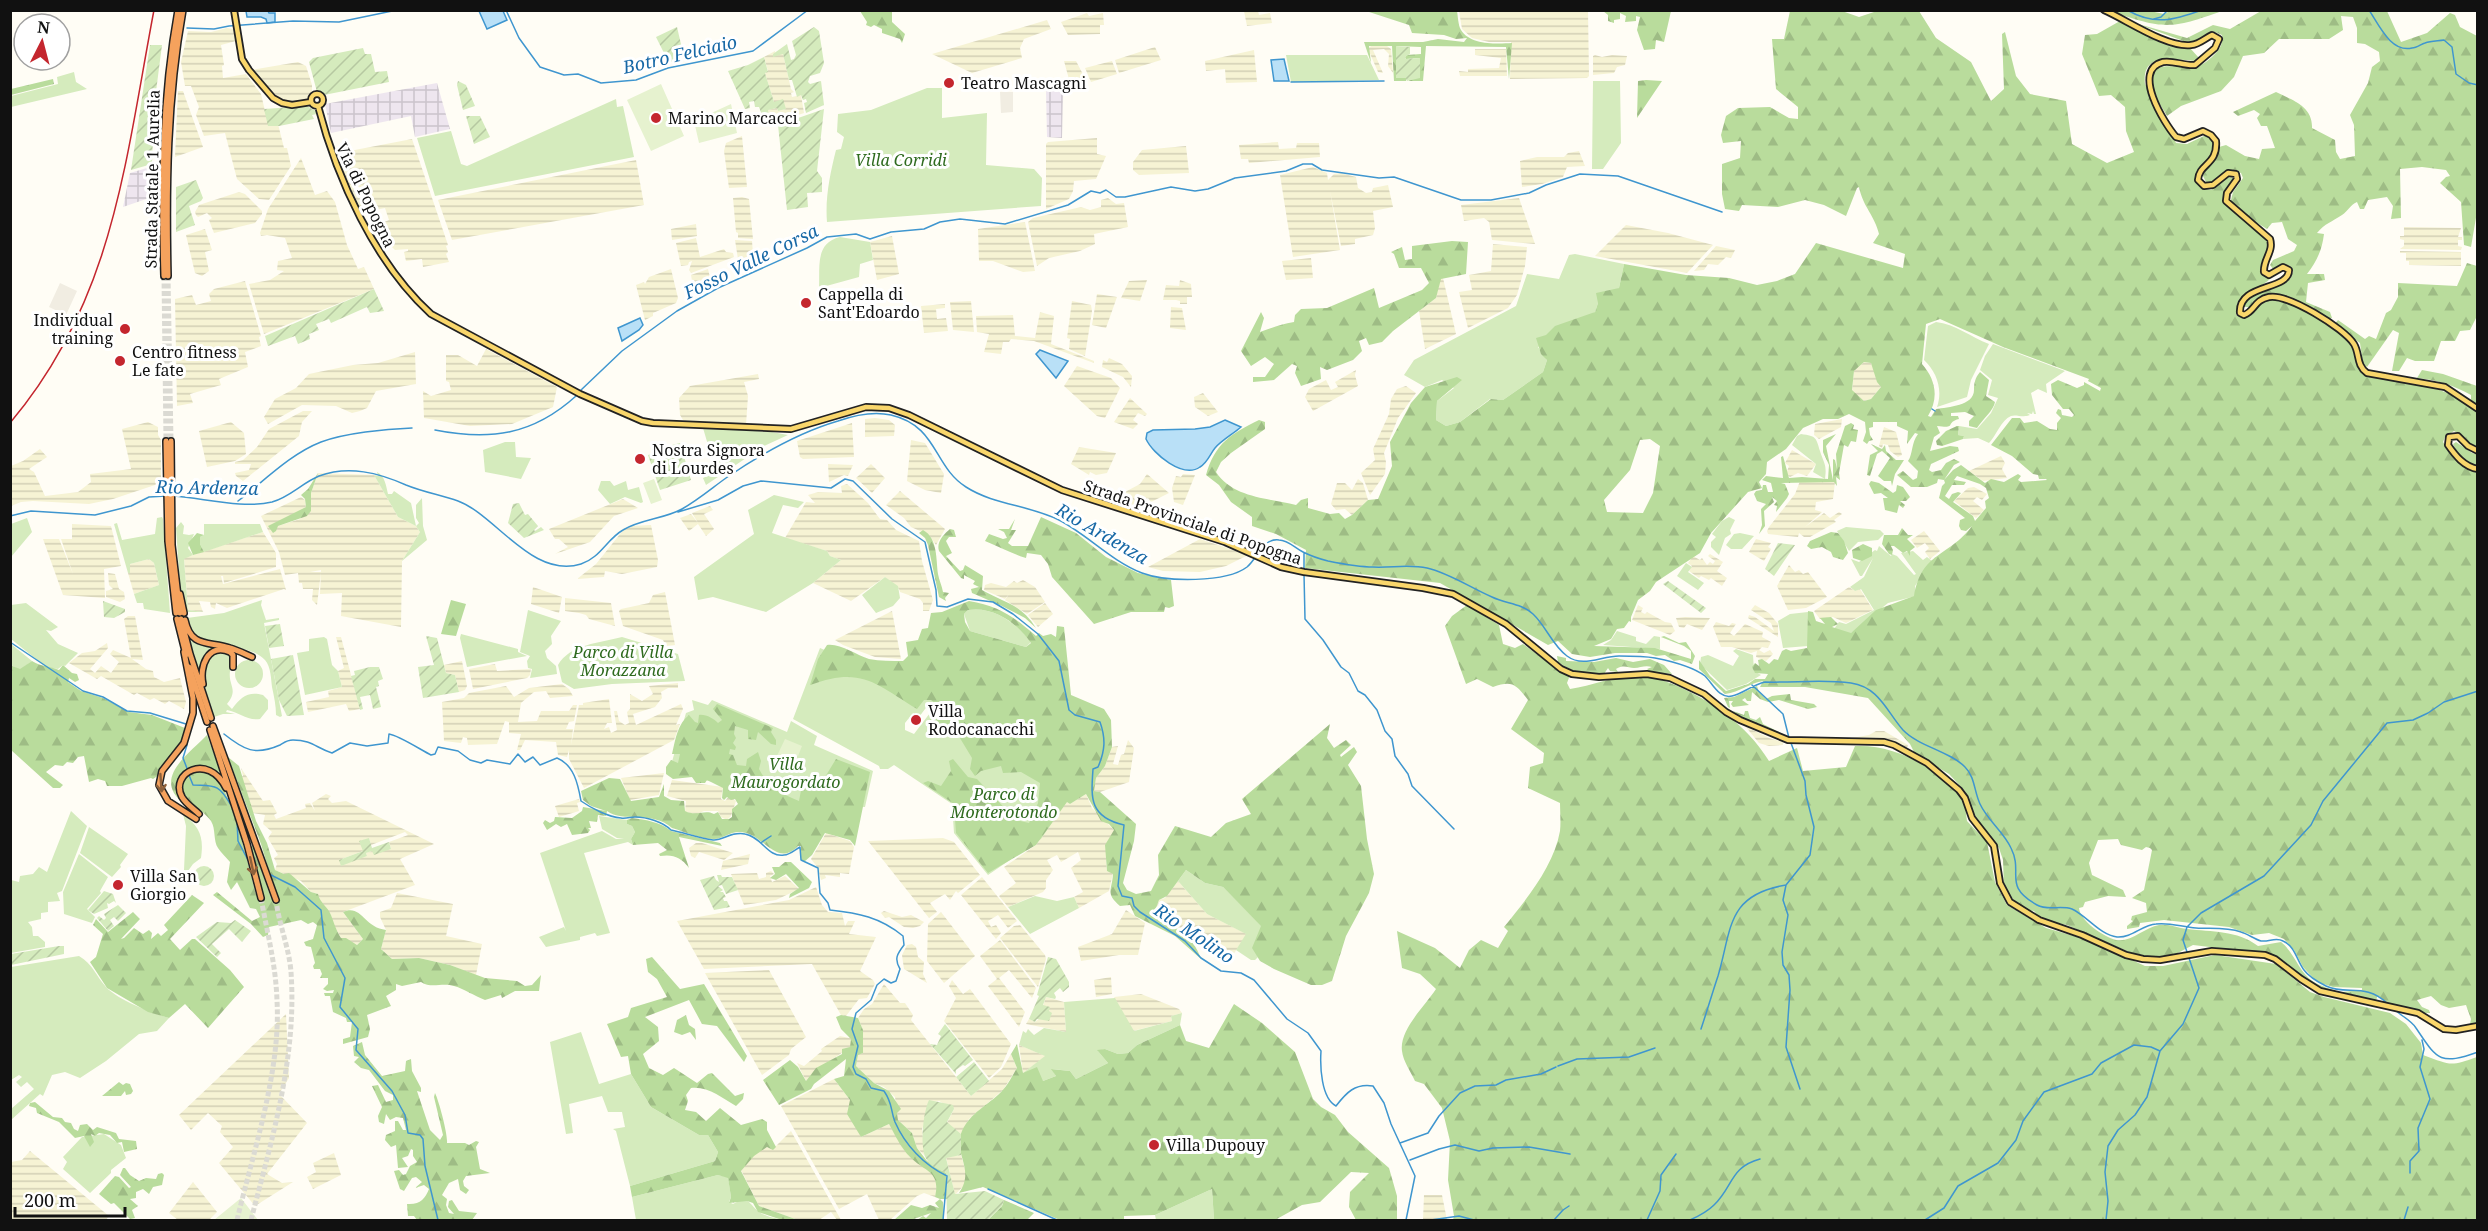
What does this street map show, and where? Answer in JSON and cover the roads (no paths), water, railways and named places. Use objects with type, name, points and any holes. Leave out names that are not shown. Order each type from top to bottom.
[{"type":"highway","name":"Strada Statale 1 Aurelia","points":[[166,276],[168,134],[180,10]]},
{"type":"highway","points":[[169,441],[169,568],[180,616],[206,704]]},
{"type":"highway","points":[[169,519],[184,652],[193,706],[186,738],[162,771],[159,785],[168,801],[198,816],[185,802],[181,794],[181,783],[193,769],[203,768],[214,772],[222,780],[234,803]]},
{"type":"highway","points":[[180,616],[196,640],[228,647],[252,657]]},
{"type":"highway","points":[[184,652],[209,720],[201,671],[206,659],[216,651],[228,650],[233,655],[233,667]]},
{"type":"highway","points":[[261,898],[212,728],[276,900]]},
{"type":"main road","points":[[234,10],[244,64],[273,98],[286,105],[310,102],[318,106],[323,102],[320,95],[313,95],[310,102]]},
{"type":"main road","points":[[2104,10],[2165,39],[2181,44],[2194,45],[2212,35],[2219,39],[2215,48],[2195,65],[2169,62],[2157,64],[2150,71],[2148,82],[2176,137],[2184,139],[2203,131],[2216,141],[2214,157],[2199,173],[2198,180],[2204,186],[2209,186],[2228,173],[2236,174],[2236,182],[2227,193],[2226,201],[2270,239],[2271,252],[2264,268],[2266,274],[2272,275],[2283,267],[2289,270],[2289,275],[2285,280],[2265,286],[2247,297],[2240,306],[2240,313],[2248,314],[2262,298],[2274,296],[2288,298],[2320,317],[2349,339],[2356,347],[2361,368],[2367,373],[2445,387],[2478,409]]},
{"type":"main road","name":"Via di Popogna","points":[[318,106],[329,148],[379,253],[431,314]]},
{"type":"main road","name":"Strada Provinciale di Popogna","points":[[431,314],[580,394],[642,421],[792,429],[866,407],[889,408],[909,415],[1062,490],[1252,553],[1281,567],[1453,594],[1506,624],[1561,669],[1572,674],[1599,677],[1647,674],[1671,678],[1704,694],[1740,720],[1790,740],[1884,742],[1905,750],[1927,763],[1959,790],[1965,798],[1972,818],[1995,846],[2003,892],[2010,902],[2038,920],[2082,935],[2126,955],[2143,959],[2160,960],[2212,951],[2265,956],[2275,959],[2301,980],[2320,991],[2418,1013],[2444,1029],[2456,1030],[2478,1026]]},
{"type":"main road","points":[[2478,451],[2472,450],[2458,435],[2449,438],[2448,445],[2455,454],[2466,465],[2478,469]]},
{"type":"water","points":[[246,11],[275,13],[275,22],[267,23],[266,19],[261,17],[247,17]]},
{"type":"water","points":[[479,11],[503,11],[507,20],[487,29]]},
{"type":"water","points":[[1284,59],[1289,81],[1274,81],[1271,60]]},
{"type":"water","points":[[640,318],[643,325],[622,341],[618,328]]},
{"type":"water","points":[[1040,350],[1068,361],[1056,378],[1036,354]]},
{"type":"water","points":[[1225,420],[1241,427],[1213,450],[1203,465],[1193,470],[1185,470],[1169,463],[1155,451],[1146,439],[1147,433],[1153,430],[1210,427]]},
{"type":"waterway","name":"Botro Felciaio","points":[[187,28],[214,29],[293,21],[339,22],[397,10]]},
{"type":"waterway","name":"Botro Felciaio","points":[[506,10],[519,38],[540,67],[564,75],[578,74],[601,83],[636,80],[668,68],[753,51],[808,10]]},
{"type":"waterway","points":[[2127,10],[2156,20],[2173,19],[2202,10]]},
{"type":"waterway","points":[[2154,19],[2161,17],[2168,10]]},
{"type":"waterway","points":[[2369,10],[2381,30],[2398,46],[2414,48],[2427,42],[2444,40],[2452,47],[2456,74],[2469,83],[2478,85]]},
{"type":"waterway","points":[[1291,82],[1384,81]]},
{"type":"waterway","name":"Fosso Valle Corsa","points":[[581,390],[622,351],[677,311],[718,288],[827,237],[856,234],[870,239],[891,232],[924,229],[940,222],[960,219],[1005,224],[1068,205],[1091,191],[1100,193],[1106,190],[1116,197],[1171,187],[1195,191],[1208,189],[1235,178],[1286,171],[1303,164],[1312,164],[1322,170],[1379,178],[1394,177],[1461,200],[1491,200],[1529,193],[1580,174],[1618,176],[1722,212]]},
{"type":"waterway","name":"Fosso Valle Corsa","points":[[435,430],[474,435],[510,432],[544,419],[576,396]]},
{"type":"waterway","name":"Rio Ardenza","points":[[174,496],[236,504],[261,504],[278,500],[319,476],[341,471],[364,472],[458,501],[472,508],[515,543],[546,562],[563,566],[581,564],[588,561],[617,534],[630,526],[682,509],[752,461],[794,438],[857,415],[878,413],[891,415],[906,420],[918,428],[927,437],[955,478],[966,487],[988,498],[1059,520],[1120,562],[1142,573],[1180,579],[1225,576],[1247,567],[1268,542],[1282,540],[1306,553],[1328,561],[1367,567],[1420,567],[1443,573],[1492,597],[1528,610],[1538,619],[1562,652],[1579,661],[1612,656],[1646,657],[1667,661],[1700,672],[1720,693],[1727,696],[1736,695],[1765,682],[1830,681],[1861,685],[1882,701],[1909,736],[1952,757],[1965,767],[1973,780],[1983,810],[2011,848],[2020,891],[2037,905],[2045,908],[2072,909],[2105,933],[2117,937],[2127,936],[2151,925],[2166,924],[2230,929],[2261,941],[2280,940],[2290,946],[2304,970],[2317,981],[2334,989],[2372,993],[2388,1004]]},
{"type":"waterway","name":"Fosso Valle Corsa","points":[[238,501],[288,461],[321,442],[365,432],[412,428]]},
{"type":"waterway","name":"Rio Molino","points":[[678,512],[718,500],[743,486],[761,481],[831,488],[845,479],[853,481],[892,519],[925,542],[936,590],[937,606],[947,607],[968,599],[993,602],[1013,614],[1038,634],[1059,661],[1069,710],[1075,715],[1100,722],[1104,745],[1098,767],[1093,769],[1093,797],[1098,811],[1104,817],[1124,825],[1118,886],[1122,896],[1132,898],[1134,906],[1140,912],[1185,941],[1201,958],[1221,971],[1241,973],[1254,980],[1287,1019],[1308,1033],[1321,1051],[1324,1089],[1336,1106],[1351,1090],[1361,1086],[1373,1086],[1384,1103],[1415,1176],[1406,1220]]},
{"type":"waterway","name":"Rio Ardenza","points":[[10,516],[31,511],[95,515],[131,506],[149,497],[166,496]]},
{"type":"waterway","points":[[1304,553],[1304,570]]},
{"type":"waterway","points":[[1304,574],[1305,619],[1341,667],[1349,673],[1358,691],[1365,695],[1377,710],[1385,731],[1392,739],[1395,756],[1408,774],[1412,786],[1454,829]]},
{"type":"waterway","points":[[10,642],[83,691],[103,697],[127,711],[150,713],[186,724]]},
{"type":"waterway","points":[[1752,685],[1783,714],[1789,738]]},
{"type":"waterway","points":[[2106,1220],[2108,1201],[2105,1172],[2108,1146],[2118,1130],[2135,1115],[2147,1097],[2160,1051],[2183,1024],[2199,988],[2183,940],[2187,927],[2201,913],[2264,876],[2311,825],[2323,801],[2387,723],[2413,720],[2444,702],[2478,691]]},
{"type":"waterway","points":[[224,734],[238,744],[257,751],[288,741],[299,740],[332,753],[350,743],[367,746],[388,743],[389,734],[431,755],[435,754],[438,747],[458,751],[470,760],[481,763],[487,760],[510,764],[518,754],[525,762],[533,757],[540,765],[557,758],[568,765],[571,770],[577,782],[581,801],[605,814],[623,818],[650,819],[671,830],[713,840],[740,833],[745,834],[778,855],[788,854],[800,847],[801,860],[818,868],[820,893],[828,903],[830,910],[877,920],[903,936],[904,945],[897,957],[900,969],[896,981],[891,983],[884,979],[877,985],[871,1000],[856,1013],[852,1029],[858,1046],[853,1067],[856,1074],[866,1079],[871,1088],[884,1091],[895,1122],[910,1146],[923,1160],[947,1176],[943,1220]]},
{"type":"waterway","points":[[1791,743],[1805,781],[1814,827],[1810,855],[1786,885],[1783,900],[1788,915],[1782,952],[1783,965],[1789,975],[1790,990],[1786,1047],[1800,1089]]},
{"type":"waterway","points":[[187,745],[183,758],[188,771]]},
{"type":"waterway","points":[[189,775],[193,785],[219,789],[231,805]]},
{"type":"waterway","points":[[237,821],[238,841],[249,862]]},
{"type":"waterway","points":[[762,842],[771,836]]},
{"type":"waterway","points":[[269,874],[295,887],[321,910],[324,938],[345,978],[340,1007],[358,1029],[356,1050],[392,1091],[405,1115],[408,1133],[420,1135],[423,1139],[425,1166],[438,1220]]},
{"type":"waterway","points":[[1701,1029],[1735,917],[1752,897],[1766,890],[1786,885]]},
{"type":"waterway","name":"Rio Ardenza","points":[[2394,1009],[2414,1025],[2429,1047],[2440,1057],[2455,1059],[2478,1052]]},
{"type":"waterway","points":[[2410,1173],[2410,1161],[2419,1151],[2418,1128],[2430,1099],[2420,1067],[2424,1049],[2422,1040]]},
{"type":"waterway","points":[[1925,1220],[1944,1208],[1958,1186],[1998,1163],[2016,1140],[2023,1121],[2044,1092],[2092,1074],[2101,1063],[2134,1045],[2151,1047],[2160,1051]]},
{"type":"waterway","points":[[1558,1066],[1577,1059],[1629,1057],[1655,1048]]},
{"type":"waterway","points":[[1400,1143],[1428,1133],[1439,1116],[1460,1093],[1475,1086],[1496,1085],[1506,1080],[1541,1074],[1556,1067]]},
{"type":"waterway","points":[[1410,1160],[1455,1145],[1479,1151],[1493,1148],[1529,1147],[1570,1154]]},
{"type":"waterway","points":[[1647,1220],[1660,1191],[1661,1175],[1676,1154]]},
{"type":"waterway","points":[[1690,1220],[1703,1214],[1714,1205],[1737,1172],[1760,1159]]},
{"type":"waterway","points":[[988,1189],[1057,1220]]},
{"type":"waterway","points":[[1554,1220],[1569,1206]]},
{"type":"waterway","points":[[2404,1220],[2408,1207]]},
{"type":"waterway","points":[[1431,1220],[1459,1216],[1474,1220]]},
{"type":"tunnel","points":[[164,276],[166,441]]},
{"type":"tunnel","points":[[168,276],[171,441]]},
{"type":"tunnel","points":[[237,1220],[264,1111],[275,1055],[277,1027],[275,974],[261,898]]},
{"type":"tunnel","points":[[251,1220],[281,1098],[290,1035],[291,972],[276,900]]},
{"type":"railway","points":[[10,423],[45,376],[72,328],[94,278],[123,175],[154,10]]},
{"type":"place","name":"Teatro Mascagni","points":[[949,83]]},
{"type":"place","name":"Marino Marcacci","points":[[656,118]]},
{"type":"place","name":"Cappella di Sant'Edoardo","points":[[806,303]]},
{"type":"place","name":"Individual training","points":[[125,329]]},
{"type":"place","name":"Centro fitness Le fate","points":[[120,361]]},
{"type":"place","name":"Nostra Signora di Lourdes","points":[[640,459]]},
{"type":"place","name":"Villa Rodocanacchi","points":[[916,720]]},
{"type":"place","name":"Villa San Giorgio","points":[[118,885]]},
{"type":"place","name":"Villa Dupouy","points":[[1154,1145]]},
{"type":"park label","name":"Villa Corridi","points":[[901,160]]},
{"type":"park label","name":"Parco di Villa Morazzana","points":[[623,661]]},
{"type":"park label","name":"Villa Maurogordato","points":[[786,773]]},
{"type":"park label","name":"Parco di Monterotondo","points":[[1004,803]]}]
